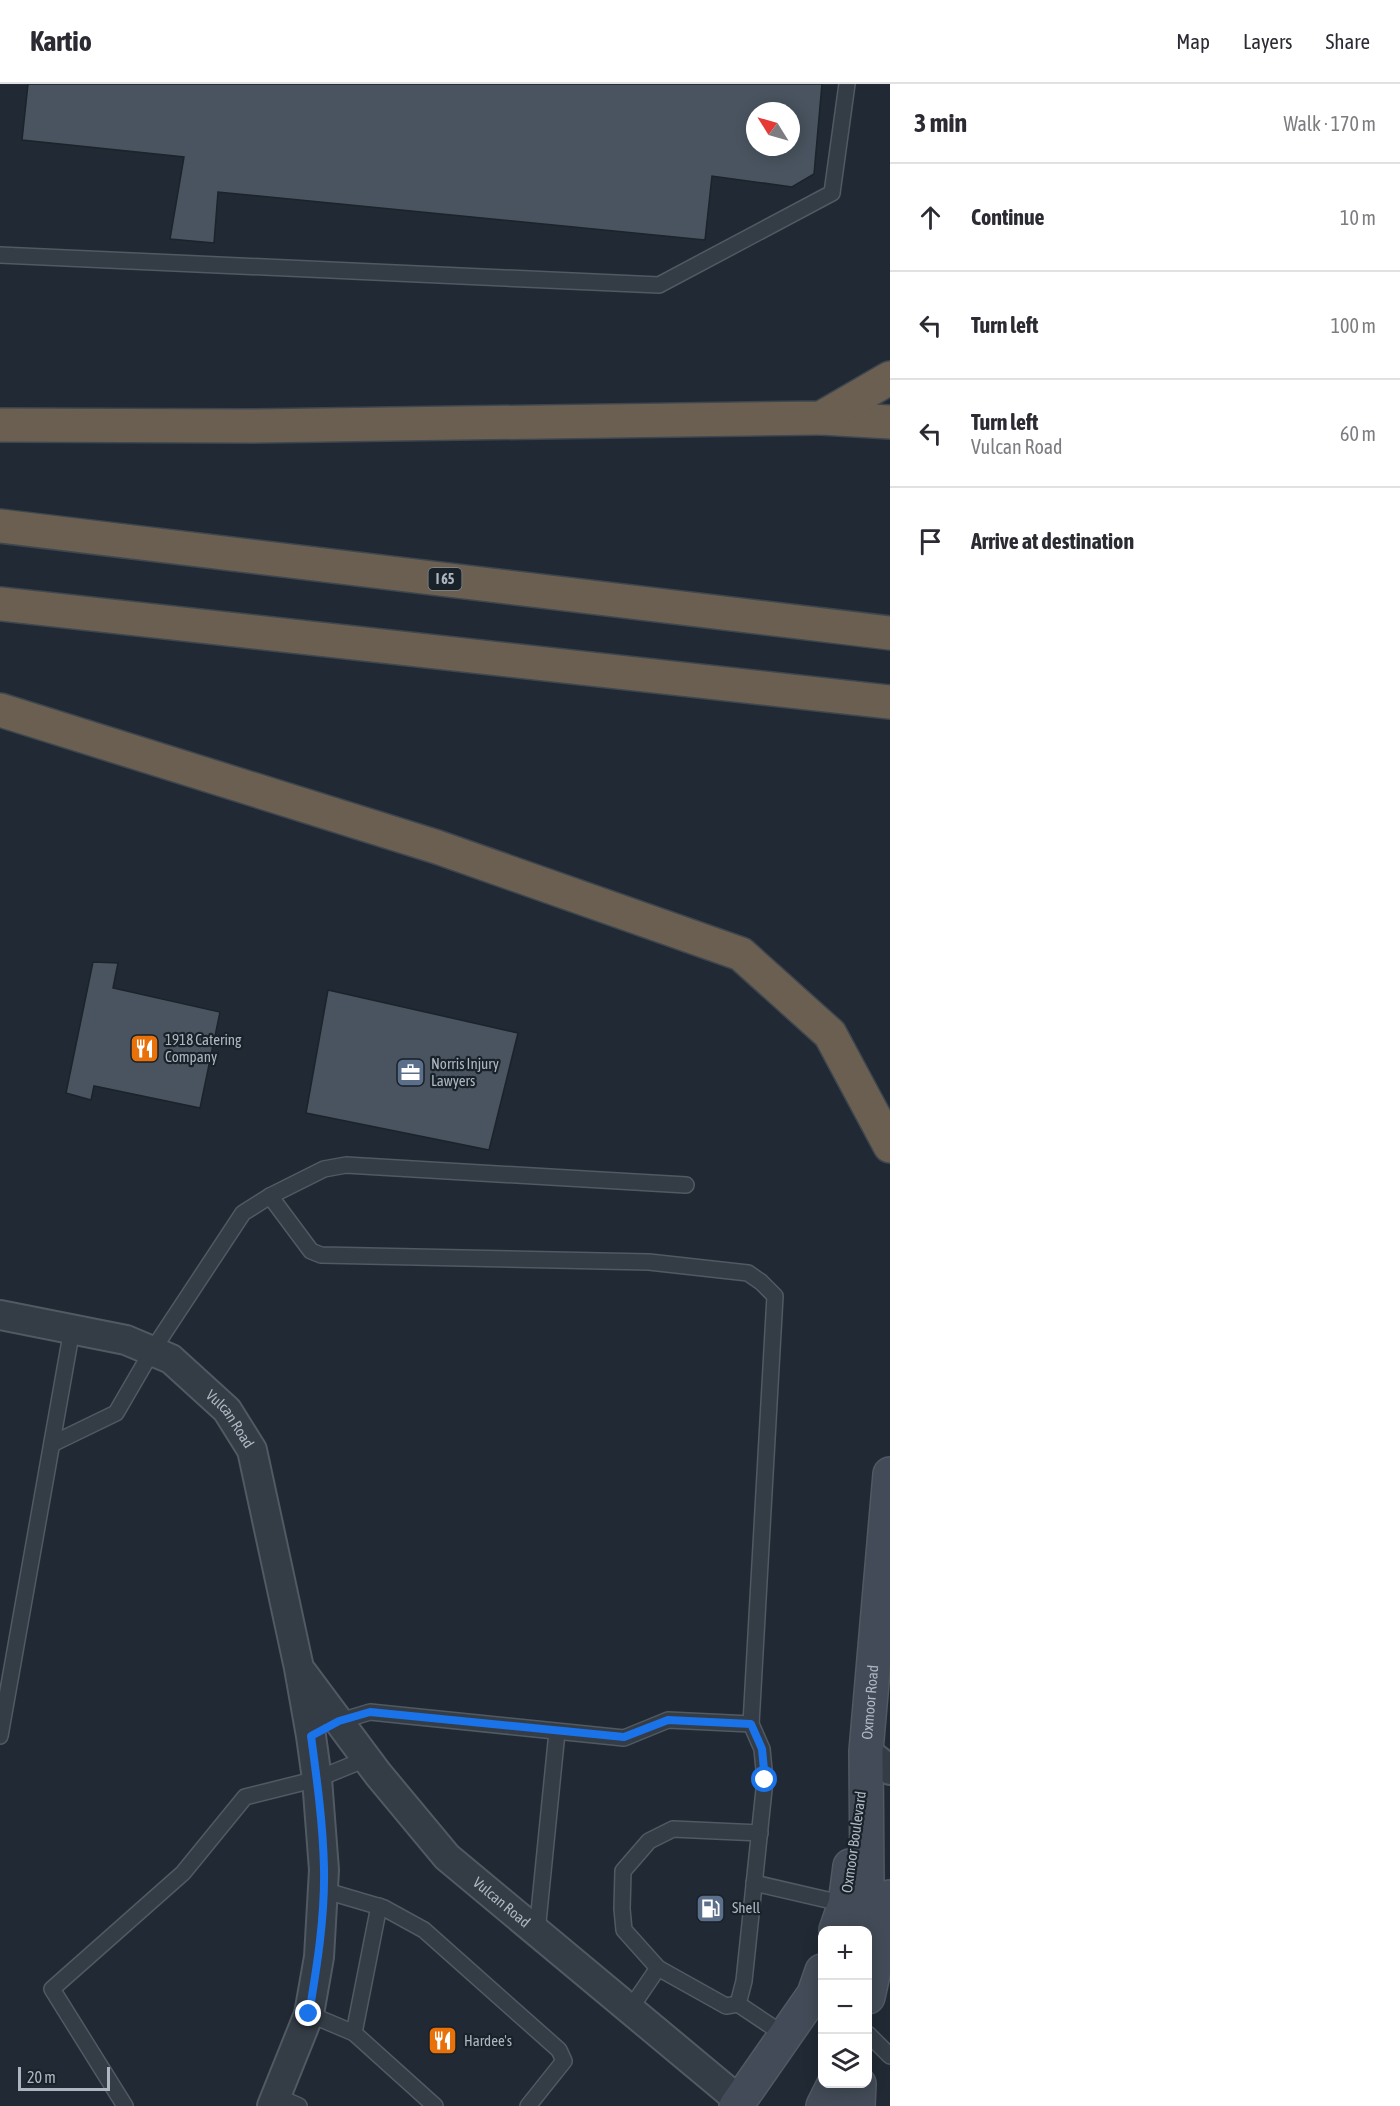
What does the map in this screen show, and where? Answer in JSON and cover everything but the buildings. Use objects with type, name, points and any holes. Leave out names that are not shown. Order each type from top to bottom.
[{"type":"highway","points":[[821,418],[890,378]]},
{"type":"highway","points":[[0,425],[250,426],[821,418],[890,422]]},
{"type":"highway","name":"I 65","points":[[0,526],[890,633]]},
{"type":"highway","points":[[0,604],[890,702]]},
{"type":"highway","points":[[0,710],[437,847],[741,954],[830,1034],[890,1146]]},
{"type":"main road","name":"Oxmoor Road","points":[[865,1926],[878,1760],[890,1474]]},
{"type":"main road","name":"Oxmoor Boulevard","points":[[841,1917],[878,1760]]},
{"type":"main road","points":[[871,1980],[890,1899]]},
{"type":"main road","points":[[739,2104],[814,1994],[819,1980]]},
{"type":"main road","points":[[823,2106],[832,2088]]},
{"type":"main road","points":[[858,2106],[859,2088]]},
{"type":"street","name":"Vulcan Road","points":[[0,1316],[126,1340],[171,1359],[227,1410],[252,1450],[299,1668],[311,1736],[317,1779],[324,1870],[319,1957],[309,2014],[282,2103]]},
{"type":"street","name":"Vulcan Road","points":[[299,1668],[366,1759],[447,1857],[630,2009],[739,2104]]},
{"type":"lane","points":[[0,255],[659,285],[832,193],[847,84]]},
{"type":"lane","points":[[52,1444],[116,1413],[152,1351],[243,1213],[270,1196],[324,1169],[346,1165],[686,1185]]},
{"type":"lane","points":[[270,1196],[311,1251],[321,1255],[649,1262],[748,1273],[761,1282],[774,1296],[751,1724],[762,1749],[765,1780],[744,1981],[738,2004]]},
{"type":"lane","points":[[0,1736],[72,1329]]},
{"type":"lane","points":[[311,1736],[339,1721],[370,1712],[624,1737],[668,1720],[751,1724]]},
{"type":"lane","points":[[537,1932],[557,1731]]},
{"type":"lane","points":[[125,2106],[52,1989],[183,1873],[245,1797],[317,1779],[366,1759]]},
{"type":"lane","points":[[760,1833],[673,1829],[649,1841],[623,1871],[624,1930],[658,1968],[726,2006],[738,2004],[786,2036]]},
{"type":"lane","points":[[754,1883],[841,1917]]},
{"type":"lane","points":[[323,1890],[379,1906],[424,1930],[559,2050],[564,2061],[528,2106]]},
{"type":"lane","points":[[354,2033],[379,1906]]},
{"type":"lane","points":[[630,2009],[658,1968]]},
{"type":"lane","points":[[309,2014],[354,2033],[435,2106]]},
{"type":"lane","points":[[872,2039],[890,2056]]},
{"type":"place","name":"1918 Catering Company","points":[[144,1049]]},
{"type":"place","name":"Norris Injury Lawyers","points":[[410,1073]]},
{"type":"place","name":"Shell","points":[[711,1908]]},
{"type":"place","name":"Hardee's","points":[[443,2041]]},
{"type":"route","points":[[309,2014],[319,1957],[324,1870],[317,1779],[311,1736],[339,1721],[370,1712],[624,1737],[668,1720],[751,1724],[762,1749],[765,1780]]}]
